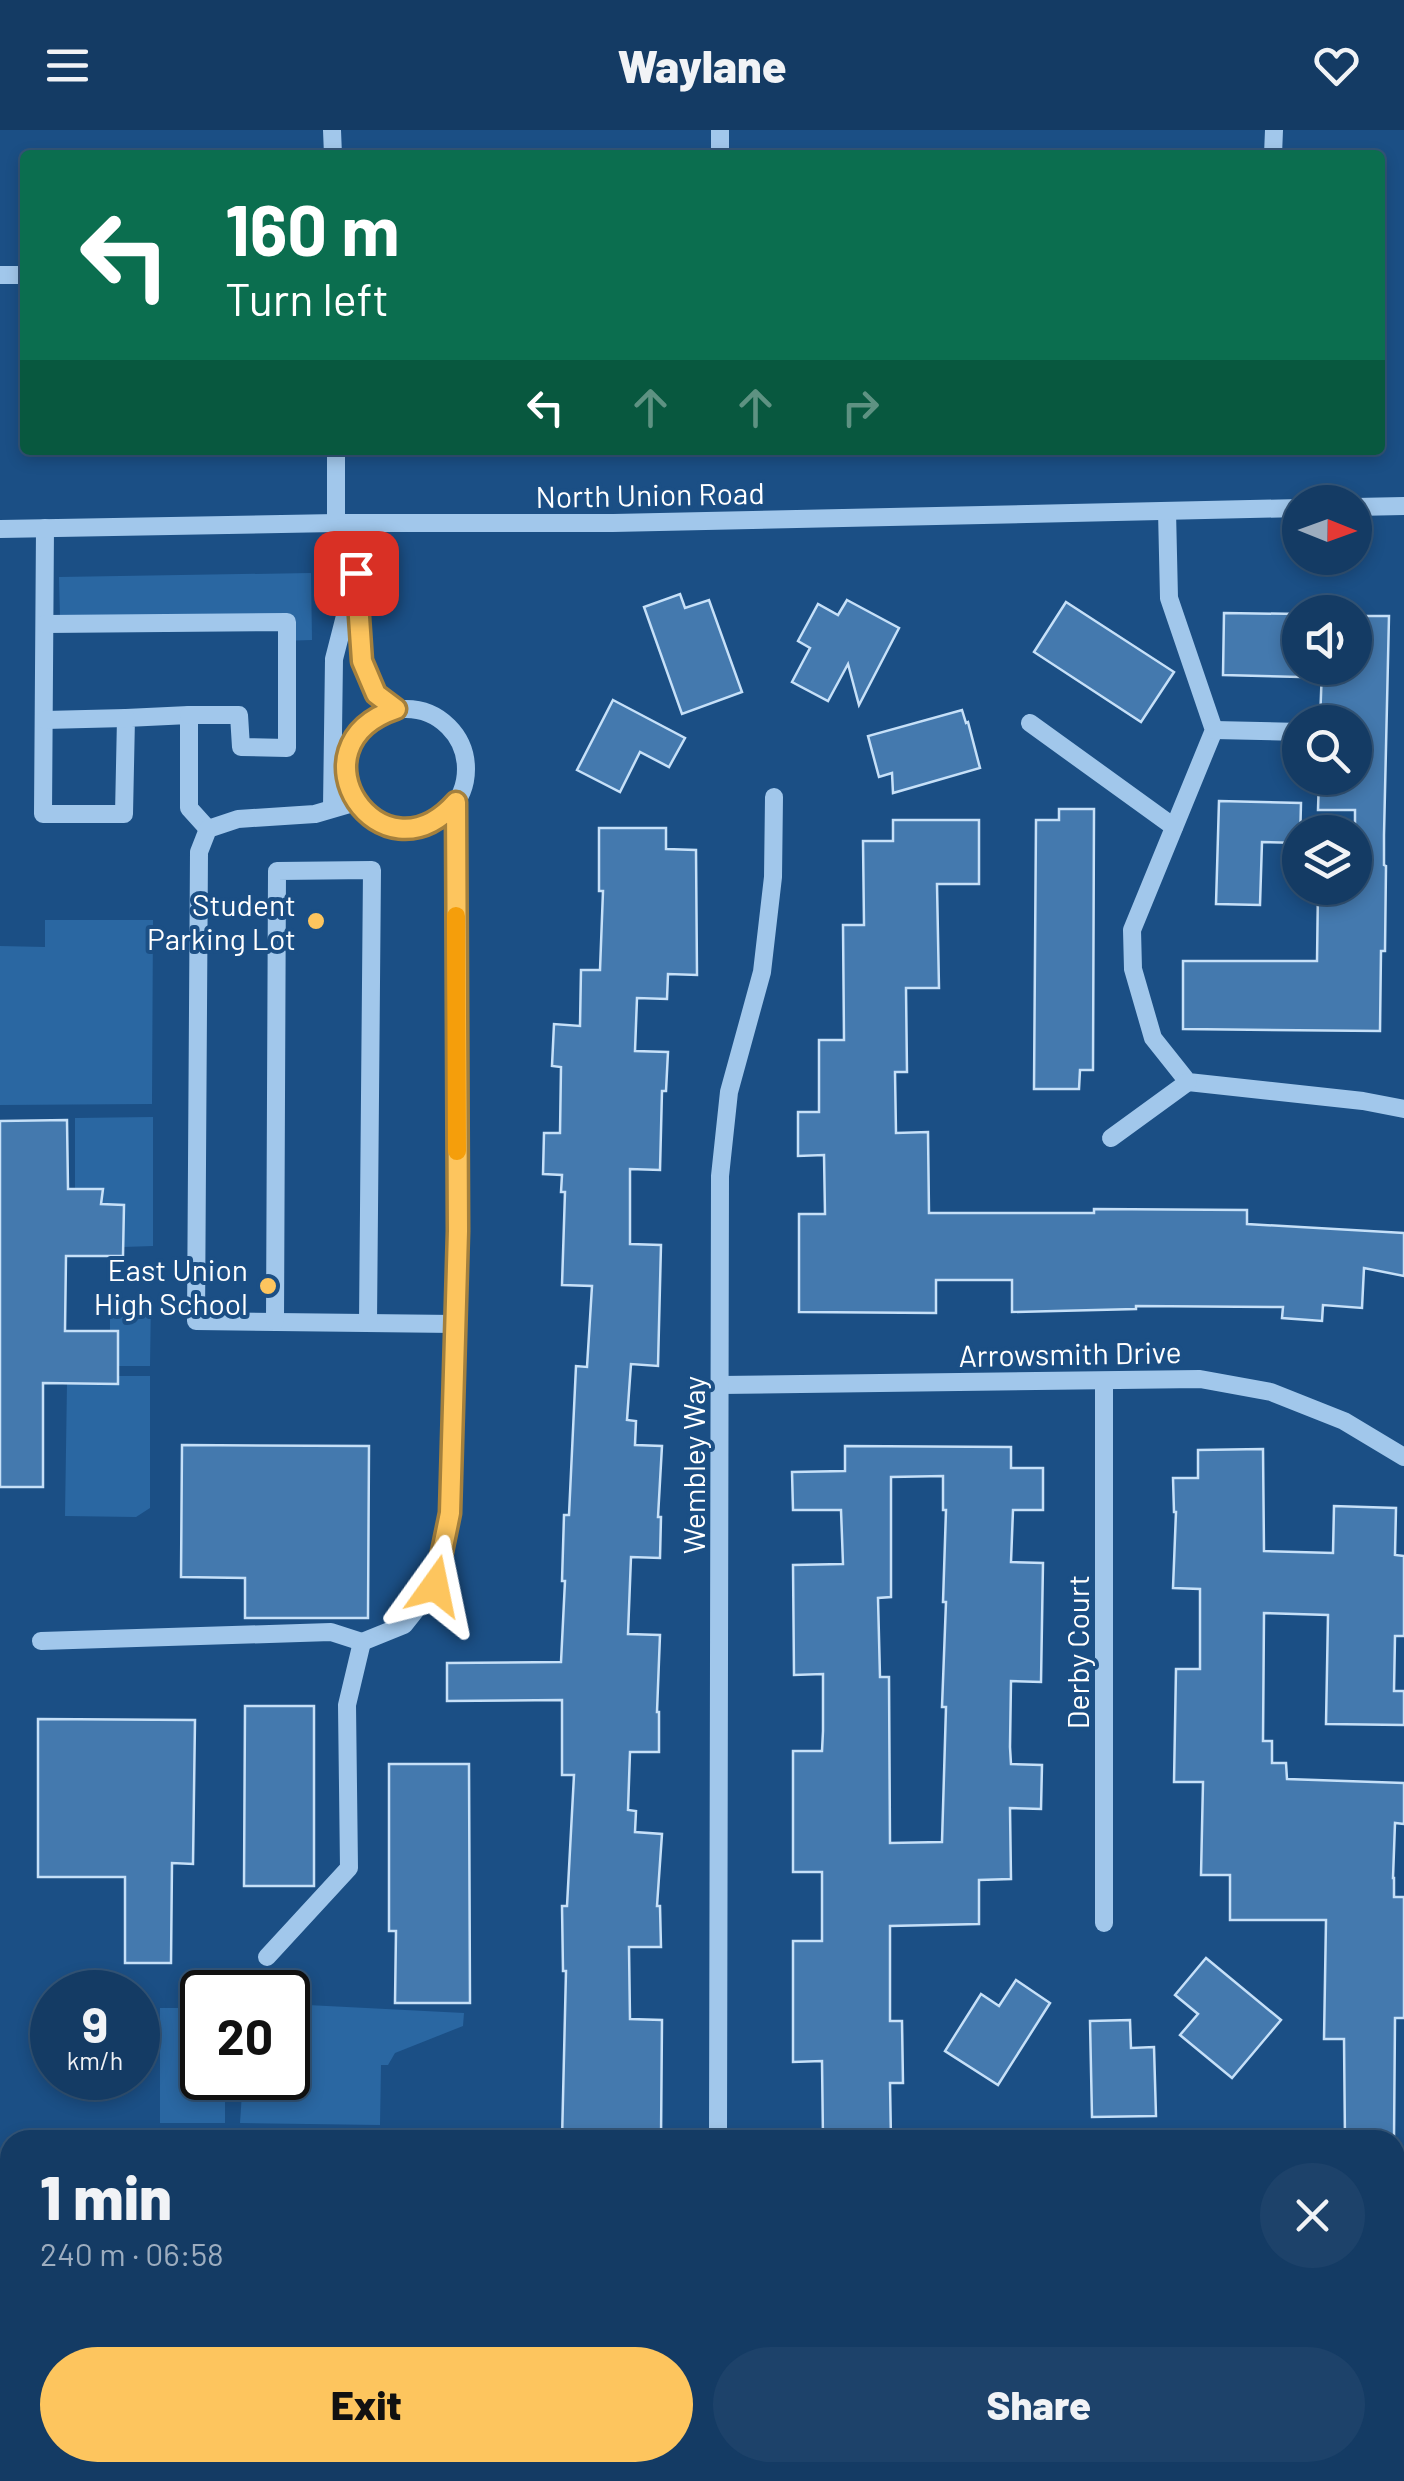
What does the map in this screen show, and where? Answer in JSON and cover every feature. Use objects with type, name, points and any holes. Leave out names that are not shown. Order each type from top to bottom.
[{"type":"street","points":[[337,455],[356,573],[362,661],[376,694],[396,709]]},
{"type":"street","points":[[1372,507],[1404,506]]},
{"type":"street","name":"North Union Road","points":[[0,529],[632,522],[1282,508]]},
{"type":"street","points":[[1168,511],[1169,598],[1214,730],[1132,930],[1133,969],[1153,1038],[1188,1082]]},
{"type":"street","points":[[44,528],[43,814],[124,814],[126,718]]},
{"type":"street","points":[[332,808],[334,659],[356,573]]},
{"type":"street","points":[[44,624],[286,622],[286,748],[241,747],[239,715],[44,720]]},
{"type":"street","points":[[396,709],[435,716],[461,745],[466,764],[464,784],[456,802],[426,826],[386,826],[356,802],[348,784],[346,764],[351,745],[362,728],[396,709]]},
{"type":"street","points":[[189,715],[189,808],[208,829]]},
{"type":"street","points":[[1030,724],[1174,828]]},
{"type":"street","points":[[1214,730],[1282,732]]},
{"type":"street","name":"Wembley Way","points":[[718,2130],[720,1176],[730,1092],[762,972],[773,877],[774,796]]},
{"type":"street","points":[[356,802],[315,814],[238,818],[208,829],[199,852],[196,1321],[454,1324]]},
{"type":"street","points":[[41,1641],[331,1632],[362,1642],[404,1626],[435,1586],[450,1513],[458,1231],[456,802]]},
{"type":"street","points":[[276,1321],[277,871],[372,870],[368,1322]]},
{"type":"street","points":[[1112,1138],[1188,1082],[1404,1109]]},
{"type":"street","name":"Arrowsmith Drive","points":[[720,1385],[1200,1378],[1270,1392],[1344,1421],[1402,1453]]},
{"type":"street","name":"Derby Court","points":[[1104,1381],[1104,1923]]},
{"type":"street","points":[[266,1956],[349,1868],[347,1705],[362,1642]]},
{"type":"shaded area","points":[[311,573],[312,640],[280,641],[279,615],[60,618],[59,577]]},
{"type":"shaded area","points":[[45,920],[153,920],[152,1104],[0,1105],[0,946],[45,947]]},
{"type":"shaded area","points":[[153,1117],[153,1246],[123,1247],[124,1205],[101,1204],[75,1189],[75,1118]]},
{"type":"shaded area","points":[[151,1299],[150,1366],[118,1366],[118,1331],[110,1331],[110,1300]]},
{"type":"shaded area","points":[[118,1376],[150,1376],[150,1508],[136,1517],[65,1516],[67,1383],[118,1384]]},
{"type":"shaded area","points":[[310,2005],[464,2013],[463,2026],[395,2053],[388,2065],[381,2065],[380,2125],[240,2123],[242,2100],[310,2100]]},
{"type":"shaded area","points":[[160,2008],[180,2008],[180,2100],[225,2100],[225,2123],[160,2123]]},
{"type":"building","points":[[680,594],[685,608],[709,600],[742,692],[682,714],[644,607]]},
{"type":"building","points":[[847,600],[899,628],[859,705],[848,664],[828,701],[792,682],[810,648],[798,641],[818,604],[838,615]]},
{"type":"building","points":[[1066,602],[1174,672],[1141,722],[1034,652]]},
{"type":"building","points":[[1224,613],[1282,614],[1282,677],[1223,675]]},
{"type":"building","points":[[1372,616],[1389,616],[1385,951],[1381,951],[1380,1031],[1183,1029],[1183,961],[1317,961],[1318,905],[1372,905],[1372,815],[1355,815],[1355,810],[1318,810],[1318,795],[1372,795],[1372,705],[1321,705],[1321,685],[1372,685]]},
{"type":"building","points":[[613,700],[685,738],[669,767],[640,752],[620,792],[577,770]]},
{"type":"building","points":[[962,710],[980,768],[893,793],[892,773],[879,777],[868,736]]},
{"type":"building","points":[[1219,801],[1301,803],[1301,815],[1282,815],[1282,843],[1262,842],[1260,905],[1216,904]]},
{"type":"building","points":[[1059,809],[1094,809],[1093,1070],[1080,1070],[1079,1089],[1034,1089],[1036,820],[1059,820]]},
{"type":"building","points":[[893,820],[979,820],[979,884],[937,884],[939,988],[906,988],[907,1072],[895,1072],[896,1133],[928,1132],[929,1213],[1247,1210],[1247,1224],[1404,1233],[1404,1276],[1364,1268],[1362,1308],[1323,1305],[1322,1321],[1282,1318],[1283,1307],[1136,1306],[1012,1312],[1012,1280],[936,1280],[936,1313],[799,1312],[799,1214],[825,1214],[824,1155],[798,1156],[798,1112],[819,1112],[819,1040],[844,1040],[843,925],[864,925],[863,841],[893,841]]},
{"type":"building","points":[[599,828],[666,828],[666,849],[696,850],[697,975],[668,974],[667,999],[637,998],[635,1051],[668,1052],[666,1091],[662,1091],[660,1170],[630,1169],[630,1244],[661,1245],[658,1366],[631,1364],[627,1420],[636,1421],[635,1445],[662,1446],[660,1558],[631,1557],[628,1634],[660,1635],[659,1752],[630,1752],[628,1810],[636,1811],[635,1832],[662,1834],[657,1906],[661,1947],[629,1947],[630,2019],[662,2020],[661,2130],[562,2130],[566,1971],[562,1906],[567,1906],[574,1775],[562,1775],[562,1700],[447,1701],[447,1663],[561,1662],[564,1515],[569,1515],[576,1366],[587,1367],[592,1286],[562,1285],[565,1192],[561,1192],[562,1175],[543,1174],[544,1133],[560,1133],[561,1067],[552,1066],[554,1024],[580,1026],[581,970],[600,970],[603,891],[599,891]]},
{"type":"building","points":[[67,1120],[68,1189],[103,1189],[101,1204],[124,1205],[123,1256],[66,1256],[65,1331],[118,1331],[118,1384],[43,1383],[43,1487],[0,1487],[0,1121]]},
{"type":"building","points":[[182,1445],[369,1446],[368,1618],[245,1618],[245,1578],[181,1577]]},
{"type":"building","points":[[845,1446],[1011,1447],[1011,1468],[1043,1468],[1043,1510],[1013,1510],[1011,1562],[1043,1563],[1041,1682],[1011,1681],[1010,1747],[1011,1764],[1042,1765],[1041,1809],[1010,1808],[1011,1879],[979,1880],[979,1924],[890,1926],[890,2021],[902,2021],[903,2083],[890,2083],[891,2130],[823,2130],[822,2061],[793,2062],[793,1941],[822,1941],[822,1872],[793,1872],[793,1751],[822,1751],[823,1674],[794,1675],[793,1565],[843,1564],[841,1510],[793,1510],[792,1472],[845,1471]],"holes":[[[943,1476],[946,1510],[942,1842],[890,1843],[889,1677],[880,1677],[878,1598],[891,1597],[891,1477]]]},
{"type":"building","points":[[1263,1449],[1264,1551],[1333,1553],[1334,1506],[1396,1508],[1395,1555],[1404,1556],[1404,1636],[1395,1636],[1394,1691],[1404,1691],[1404,1725],[1326,1724],[1328,1615],[1264,1613],[1263,1741],[1272,1741],[1272,1763],[1286,1763],[1287,1779],[1404,1783],[1404,1824],[1395,1823],[1393,1878],[1394,1897],[1404,1897],[1404,2018],[1395,2018],[1394,2130],[1345,2130],[1344,2039],[1324,2039],[1326,1920],[1230,1920],[1230,1875],[1201,1875],[1203,1782],[1174,1782],[1176,1669],[1200,1669],[1200,1589],[1173,1588],[1173,1478],[1198,1478],[1198,1450]]},
{"type":"building","points":[[245,1706],[314,1706],[314,1886],[244,1886]]},
{"type":"building","points":[[38,1719],[195,1720],[193,1864],[172,1863],[171,1963],[125,1963],[125,1877],[38,1877]]},
{"type":"building","points":[[389,1764],[469,1764],[470,2003],[395,2003],[396,1931],[389,1931]]},
{"type":"building","points":[[1206,1958],[1281,2020],[1232,2078],[1180,2035],[1198,2014],[1175,1995]]},
{"type":"building","points":[[1016,1980],[1050,2003],[998,2085],[945,2051],[981,1994],[999,2006]]},
{"type":"building","points":[[1130,2020],[1131,2048],[1154,2047],[1156,2116],[1092,2117],[1090,2021]]},
{"type":"slow traffic","points":[[456,916],[457,1151]]},
{"type":"place","name":"Student Parking Lot","points":[[316,921]]},
{"type":"place","name":"East Union High School","points":[[268,1286]]},
{"type":"route","points":[[356,573],[362,661],[376,694],[396,709],[362,728],[351,745],[346,764],[348,784],[356,802],[386,826],[426,826],[456,802],[458,1231],[450,1513],[435,1586]]}]
